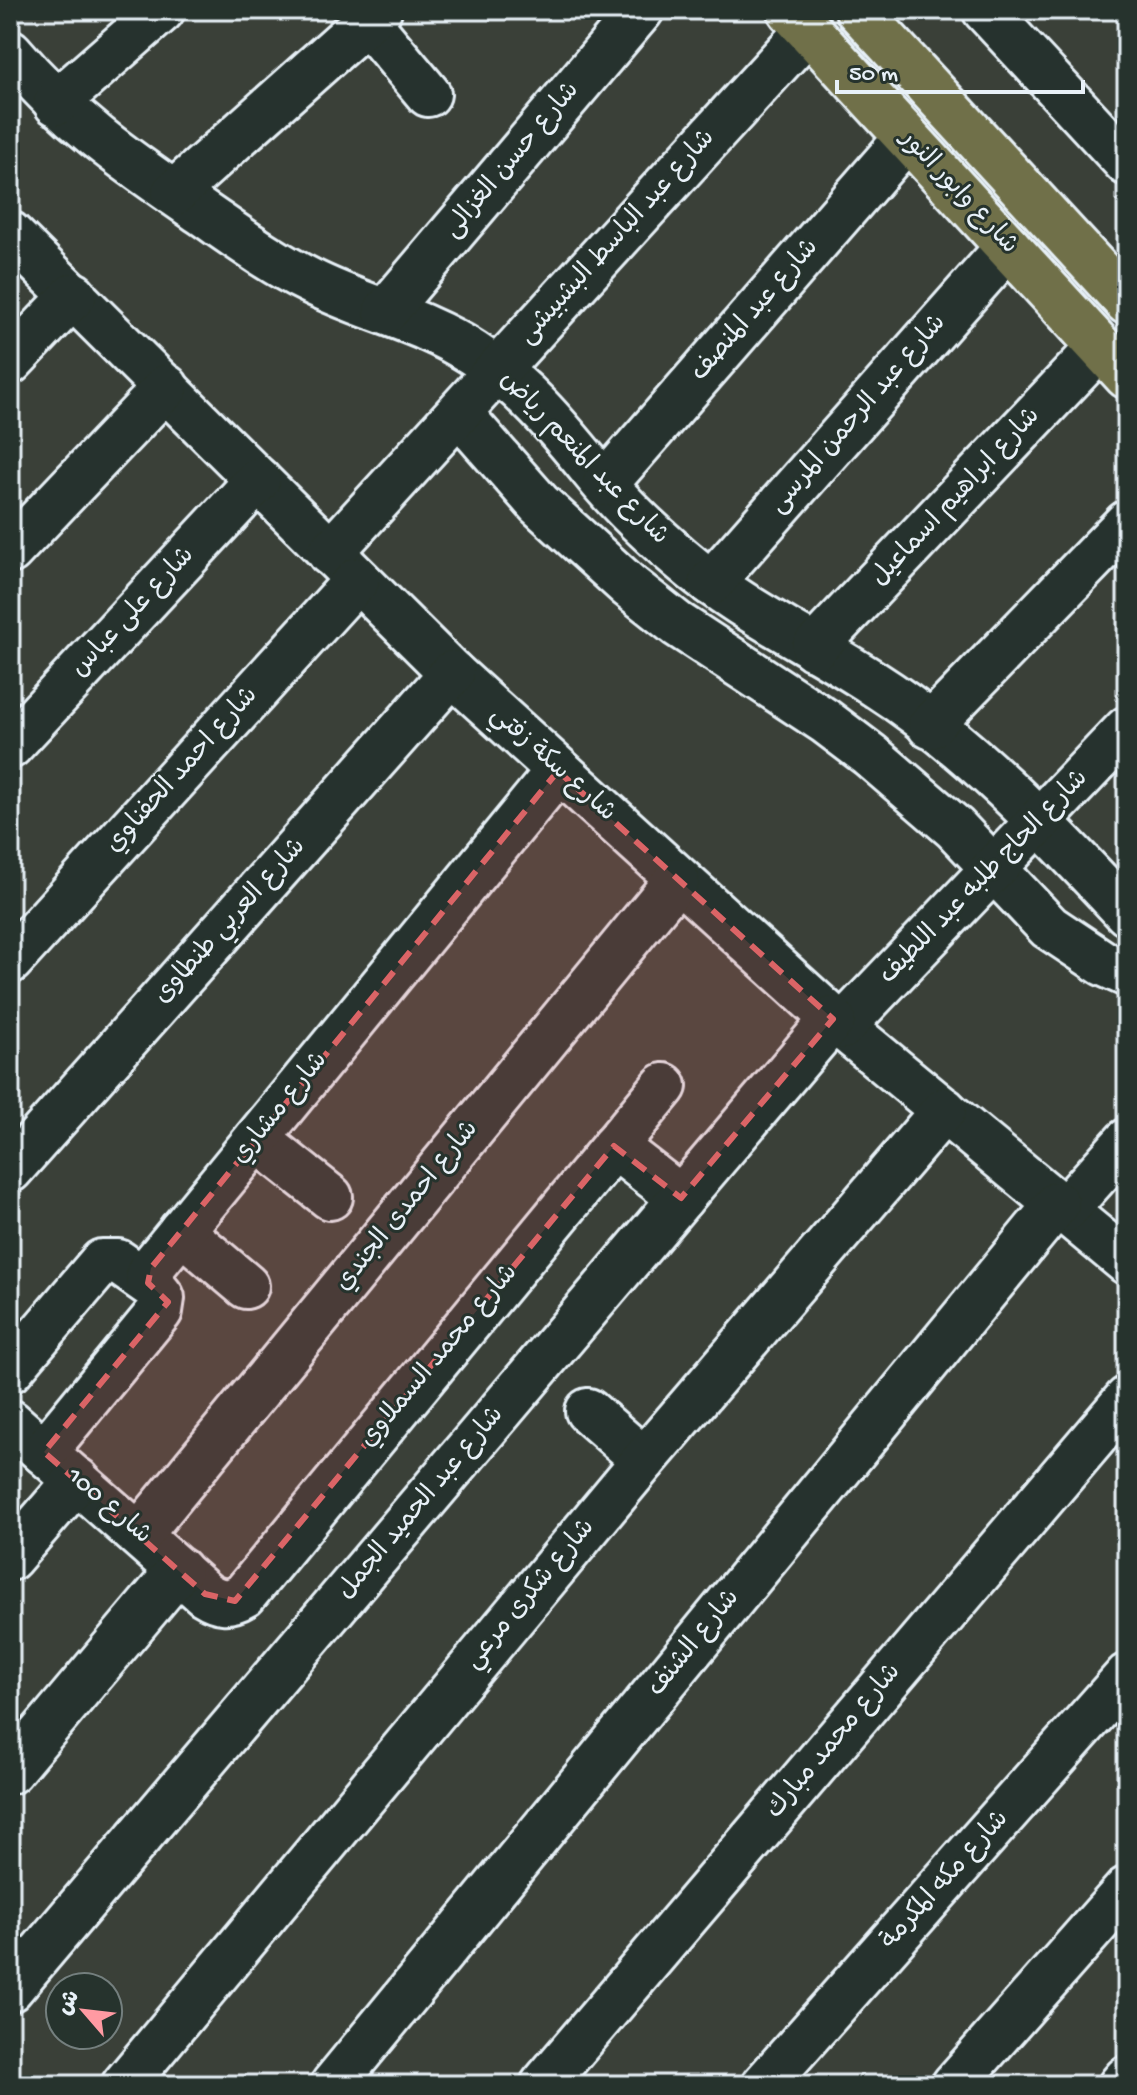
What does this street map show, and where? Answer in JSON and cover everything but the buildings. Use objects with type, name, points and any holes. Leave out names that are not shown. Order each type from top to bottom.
[{"type":"main road","name":"شارع وابور النور","points":[[858,10],[1127,302]]},
{"type":"main road","name":"شارع وابور النور","points":[[799,20],[1113,362]]},
{"type":"main road","points":[[1051,295],[1089,260]]},
{"type":"street","points":[[56,103],[162,10]]},
{"type":"street","name":"شارع حسن الغزالى","points":[[386,311],[641,10]]},
{"type":"street","points":[[985,10],[1127,163]]},
{"type":"street","points":[[174,193],[373,15],[428,94]]},
{"type":"street","name":"شارع عبد الباسط البشبيشى","points":[[344,566],[459,413],[799,20]]},
{"type":"street","name":"شارع عبد المنعم رياض","points":[[10,52],[56,103],[94,136],[289,270],[444,336],[498,370],[537,404],[573,442],[605,484],[655,537],[711,583],[875,684],[930,726],[1039,821],[1127,913]]},
{"type":"street","name":"شارع عبد المنصف","points":[[605,484],[907,138]]},
{"type":"street","name":"شارع سكة زفتي","points":[[10,234],[452,673],[558,771],[838,1023],[1127,1262]]},
{"type":"street","name":"شارع عبد الرحمن المرسى","points":[[711,583],[1008,247]]},
{"type":"street","points":[[10,362],[74,295]]},
{"type":"street","name":"شارع ابراهيم اسماعيل","points":[[814,648],[1113,362]]},
{"type":"street","points":[[10,551],[166,387]]},
{"type":"street","points":[[459,413],[539,504],[629,586],[677,624],[870,755],[995,867],[1049,927],[1084,952],[1127,974]]},
{"type":"street","name":"شارع على عباس","points":[[10,746],[258,480]]},
{"type":"street","points":[[930,726],[1127,523]]},
{"type":"street","name":"شارع احمد الحفناوي","points":[[10,961],[344,566]]},
{"type":"street","name":"شارع العربي طنطاوى","points":[[10,1170],[452,673]]},
{"type":"street","name":"شارع الحاج طلبه عبد اللطيف","points":[[838,1023],[995,867],[1127,729]]},
{"type":"street","name":"شارع مشاري","points":[[148,1283],[148,1272],[558,771]]},
{"type":"street","name":"شارع احمدى الجندي","points":[[139,1535],[677,880]]},
{"type":"street","name":"شارع عبد الحميد الجمل","points":[[10,1989],[681,1198],[838,1023]]},
{"type":"street","name":"شارع محمد السملاوي","points":[[192,1582],[224,1602],[235,1601],[244,1595],[664,1086]]},
{"type":"street","name":"شارع شكرى مرعي","points":[[124,2085],[644,1460],[944,1110]]},
{"type":"street","points":[[257,1139],[330,1197]]},
{"type":"street","name":"شارع الشنف","points":[[333,2085],[1061,1207],[1127,1141]]},
{"type":"street","points":[[614,1146],[681,1198]]},
{"type":"street","points":[[181,1231],[246,1286]]},
{"type":"street","points":[[10,1370],[102,1262],[118,1262],[148,1283],[162,1298],[160,1311],[44,1452]]},
{"type":"street","name":"شارع محمد مبارك","points":[[543,2085],[1127,1399]]},
{"type":"street","points":[[588,1411],[644,1460]]},
{"type":"street","name":"شارع 100","points":[[10,1422],[192,1582]]},
{"type":"street","points":[[10,1558],[77,1480]]},
{"type":"street","points":[[10,1771],[192,1582]]},
{"type":"street","name":"شارع مكه المكرمة","points":[[764,2085],[1127,1676]]},
{"type":"street","points":[[954,2085],[1127,1889]]},
{"type":"street","points":[[1121,2085],[1127,2078]]},
{"type":"highlighted area","points":[[558,771],[833,1019],[681,1198],[614,1146],[235,1601],[205,1594],[44,1452],[168,1302],[148,1283],[151,1268]]}]
